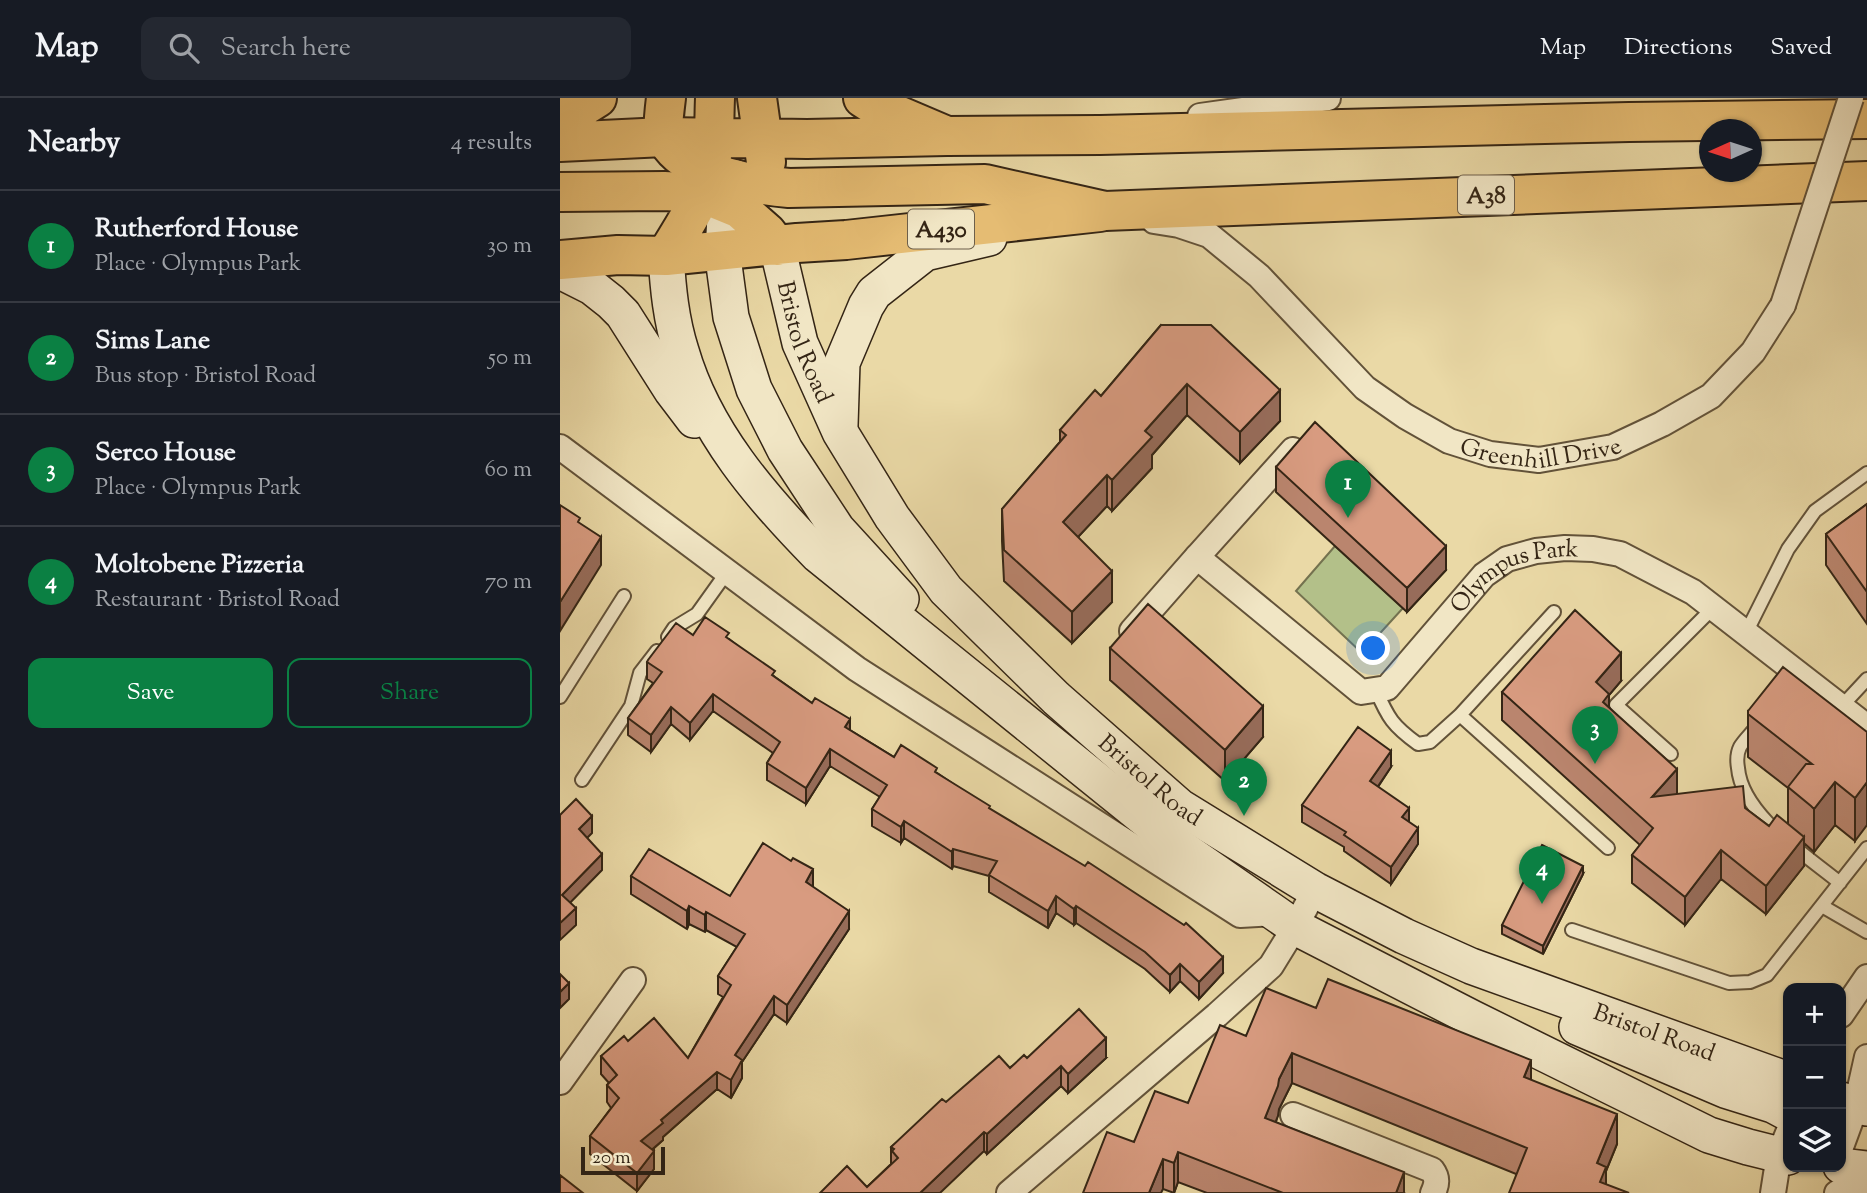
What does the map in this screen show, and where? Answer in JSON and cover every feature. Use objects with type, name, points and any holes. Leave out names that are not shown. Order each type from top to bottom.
[{"type":"main road","points":[[560,117],[573,113],[597,98]]},
{"type":"main road","points":[[560,142],[664,137],[666,98]]},
{"type":"main road","points":[[715,98],[717,180],[731,317],[754,389],[785,450],[838,529],[972,677]]},
{"type":"main road","points":[[757,98],[764,138]]},
{"type":"main road","points":[[863,98],[947,136]]},
{"type":"main road","points":[[666,256],[717,180],[764,138],[1100,135],[1629,122],[1867,120]]},
{"type":"main road","name":"A38","points":[[664,137],[676,152],[717,180],[789,188],[985,184],[1105,211],[1867,181]]},
{"type":"main road","points":[[560,192],[717,180],[764,138]]},
{"type":"main road","points":[[717,180],[777,246]]},
{"type":"main road","points":[[840,432],[842,363],[874,293],[925,253],[1105,211]]},
{"type":"main road","name":"A430","points":[[560,260],[618,255],[666,256],[1105,211]]},
{"type":"main road","name":"Bristol Road","points":[[777,246],[800,343],[840,432],[892,517],[946,590],[1056,698],[1180,807],[1315,890],[1471,967],[1783,1078]]},
{"type":"main road","name":"Bristol Road","points":[[666,256],[671,309],[681,352],[704,408],[737,463],[797,533],[818,555],[1177,845],[1285,920],[1472,1018],[1709,1135],[1748,1147],[1783,1148]]},
{"type":"main road","points":[[560,271],[592,287],[623,314],[672,391],[734,474],[797,533]]},
{"type":"main road","points":[[1471,967],[1556,1019],[1725,1090],[1783,1110]]},
{"type":"main road","points":[[1846,1167],[1867,1169]]},
{"type":"street","points":[[1100,135],[1140,123],[1328,98]]},
{"type":"street","name":"Greenhill Drive","points":[[1105,211],[1179,225],[1209,234],[1259,276],[1365,388],[1405,416],[1449,441],[1490,454],[1539,460],[1613,447],[1662,424],[1711,396],[1753,352],[1783,305],[1851,98]]},
{"type":"street","points":[[560,447],[857,669],[1240,915],[1285,920]]},
{"type":"street","points":[[1119,646],[1293,450]]},
{"type":"street","name":"Olympus Park","points":[[1376,690],[1387,688],[1484,575],[1507,559],[1536,551],[1592,549],[1620,554],[1693,592],[1746,633],[1796,680],[1841,707],[1867,727]]},
{"type":"street","points":[[1197,557],[1361,692],[1376,690]]},
{"type":"street","points":[[1009,1193],[1271,966],[1285,920],[1315,890]]},
{"type":"street","points":[[1846,1008],[1867,977]]},
{"type":"street","points":[[560,1082],[633,981]]},
{"type":"street","points":[[1846,1132],[1867,1057]]},
{"type":"street","points":[[1293,1115],[1432,1170],[1437,1184],[1433,1193]]},
{"type":"street","points":[[1773,1193],[1783,1156]]},
{"type":"street","points":[[1826,1193],[1832,1172]]},
{"type":"street","points":[[1837,1193],[1849,1186],[1867,1182]]},
{"type":"lane","points":[[1746,633],[1788,550],[1815,511],[1867,473]]},
{"type":"lane","points":[[582,780],[631,706],[640,673],[674,628],[697,614],[727,572]]},
{"type":"lane","points":[[560,697],[624,596]]},
{"type":"lane","points":[[1671,754],[1616,705],[1713,608]]},
{"type":"lane","points":[[1376,690],[1389,719],[1418,744],[1430,742],[1460,715],[1554,612]]},
{"type":"lane","points":[[1841,707],[1867,679]]},
{"type":"lane","points":[[1460,715],[1608,848]]},
{"type":"lane","points":[[1766,716],[1740,747],[1738,775],[1743,789],[1753,806],[1782,835],[1840,883]]},
{"type":"lane","points":[[1572,930],[1729,983],[1750,982],[1767,975],[1867,848]]},
{"type":"lane","points":[[1822,905],[1867,932]]},
{"type":"green space","points":[[1335,546],[1403,608],[1362,653],[1296,591]]},
{"type":"building","points":[[1161,325],[1211,325],[1280,390],[1240,432],[1187,384],[1145,431],[1152,437],[1112,480],[1107,475],[1063,522],[1112,571],[1072,612],[1004,550],[1002,509],[1066,435],[1060,430],[1095,390],[1101,396]]},
{"type":"building","points":[[1315,422],[1446,546],[1407,588],[1276,467]]},
{"type":"building","points":[[1867,504],[1867,592],[1826,534]]},
{"type":"building","points":[[560,505],[580,518],[578,522],[601,537],[560,602]]},
{"type":"building","points":[[1148,604],[1263,706],[1225,750],[1110,648]]},
{"type":"building","points":[[1575,610],[1621,653],[1596,682],[1609,694],[1603,702],[1677,769],[1652,797],[1743,786],[1745,808],[1769,826],[1777,815],[1804,837],[1766,886],[1721,850],[1685,897],[1632,855],[1653,828],[1502,692]]},
{"type":"building","points":[[705,617],[729,633],[726,637],[775,671],[772,675],[812,703],[815,698],[850,719],[845,727],[894,757],[901,745],[937,768],[935,772],[990,806],[989,808],[1085,866],[1088,862],[1184,925],[1186,923],[1223,957],[1199,982],[1180,964],[1170,975],[1145,952],[1076,906],[1074,909],[1056,896],[1048,911],[989,875],[997,861],[953,849],[952,852],[904,821],[901,827],[872,809],[887,785],[830,749],[806,788],[767,763],[780,742],[713,694],[690,723],[671,707],[651,735],[628,718],[662,672],[647,662],[676,623],[693,635]]},
{"type":"building","points":[[1783,667],[1867,732],[1867,782],[1855,798],[1835,782],[1814,809],[1788,787],[1806,764],[1812,764],[1748,714]]},
{"type":"building","points":[[1358,727],[1391,751],[1370,781],[1409,808],[1402,817],[1418,828],[1391,867],[1344,835],[1346,832],[1302,805]]},
{"type":"building","points":[[576,799],[592,816],[579,829],[602,854],[562,895],[576,908],[560,923],[560,815]]},
{"type":"building","points":[[763,843],[791,861],[793,858],[813,869],[806,882],[849,911],[787,1005],[774,996],[735,1055],[742,1060],[731,1080],[717,1072],[661,1120],[663,1123],[641,1141],[654,1151],[637,1173],[590,1136],[619,1098],[607,1085],[617,1075],[601,1056],[624,1036],[628,1041],[654,1018],[688,1058],[731,985],[718,976],[745,934],[706,912],[705,915],[689,906],[687,911],[631,876],[649,849],[730,896]]},
{"type":"building","points":[[1542,845],[1583,866],[1543,946],[1502,925]]},
{"type":"building","points":[[560,974],[569,983],[560,992]]},
{"type":"building","points":[[1328,979],[1531,1060],[1524,1077],[1617,1114],[1597,1163],[1606,1167],[1600,1182],[1629,1193],[1509,1193],[1527,1148],[1292,1053],[1265,1118],[1404,1172],[1396,1193],[1283,1193],[1178,1152],[1174,1163],[1163,1159],[1149,1193],[1083,1193],[1107,1132],[1134,1142],[1155,1091],[1188,1103],[1220,1025],[1246,1036],[1266,988],[1316,1008]]},
{"type":"building","points":[[1079,1009],[1106,1038],[1068,1074],[1061,1066],[987,1134],[984,1132],[920,1193],[820,1193],[847,1166],[867,1187],[898,1158],[891,1147],[942,1099],[946,1102],[999,1056],[1010,1068],[1024,1055],[1027,1058]]},
{"type":"building","points":[[560,1175],[583,1193],[560,1193]]},
{"type":"place","name":"Rutherford House","points":[[1348,518]]},
{"type":"place","name":"Serco House","points":[[1595,764]]},
{"type":"place","name":"Sims Lane","points":[[1244,816]]},
{"type":"place","name":"Moltobene Pizzeria","points":[[1542,904]]}]
